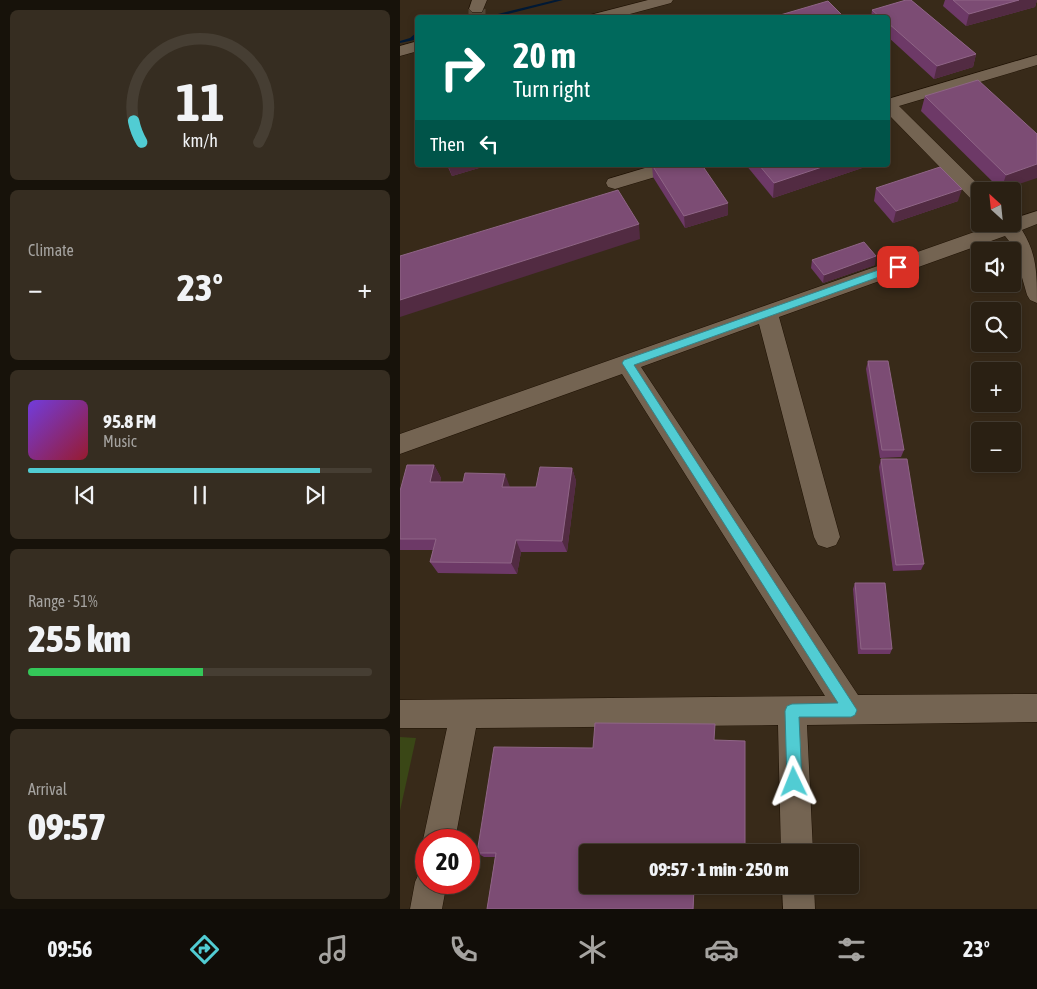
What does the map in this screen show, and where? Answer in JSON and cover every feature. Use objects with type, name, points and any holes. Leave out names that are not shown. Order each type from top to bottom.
[{"type":"lane","points":[[607,15],[666,0]]},
{"type":"lane","points":[[400,51],[415,47]]},
{"type":"lane","points":[[890,103],[1037,60]]},
{"type":"lane","points":[[400,64],[415,61]]},
{"type":"lane","points":[[890,106],[971,188]]},
{"type":"lane","points":[[615,183],[669,167]]},
{"type":"lane","points":[[1021,221],[1037,217]]},
{"type":"lane","points":[[400,444],[989,232]]},
{"type":"lane","points":[[1013,232],[1022,244],[1037,295]]},
{"type":"lane","points":[[767,313],[827,537]]},
{"type":"lane","points":[[628,363],[851,710]]},
{"type":"lane","points":[[400,714],[1037,708]]},
{"type":"lane","points":[[792,711],[797,844]]},
{"type":"lane","points":[[441,829],[464,714]]},
{"type":"lane","points":[[426,909],[429,894]]},
{"type":"lane","points":[[798,894],[799,909]]},
{"type":"green space","points":[[400,737],[416,738],[400,811]]},
{"type":"building","points":[[911,0],[976,54],[937,66],[890,25],[890,15],[878,15],[872,10]]},
{"type":"building","points":[[953,0],[1019,0],[969,14]]},
{"type":"building","points":[[828,1],[842,15],[780,15]]},
{"type":"building","points":[[978,80],[1037,134],[1037,164],[1006,175],[925,96]]},
{"type":"building","points":[[653,167],[703,167],[728,203],[684,216]]},
{"type":"building","points":[[761,167],[822,167],[774,183]]},
{"type":"building","points":[[940,167],[962,189],[896,211],[876,188]]},
{"type":"building","points":[[618,190],[639,224],[400,300],[400,256]]},
{"type":"building","points":[[864,242],[876,256],[824,275],[812,260]]},
{"type":"building","points":[[868,361],[888,361],[904,450],[882,450]]},
{"type":"building","points":[[881,459],[907,459],[924,564],[896,565]]},
{"type":"building","points":[[407,465],[434,465],[430,482],[463,482],[465,473],[505,474],[502,487],[536,487],[540,467],[572,468],[562,541],[516,540],[511,563],[430,562],[436,539],[400,539],[400,491]]},
{"type":"building","points":[[855,583],[885,583],[892,649],[861,649]]},
{"type":"building","points":[[595,723],[715,724],[714,740],[745,741],[745,844],[579,844],[579,894],[694,894],[693,909],[487,909],[496,853],[480,853],[480,834],[494,747],[593,748]]},
{"type":"waterway","points":[[497,15],[561,0]]},
{"type":"waterway","points":[[400,42],[415,36]]},
{"type":"tunnel","points":[[477,9],[477,15]]},
{"type":"route","points":[[794,782],[792,711],[851,710],[628,363],[898,267]]}]
